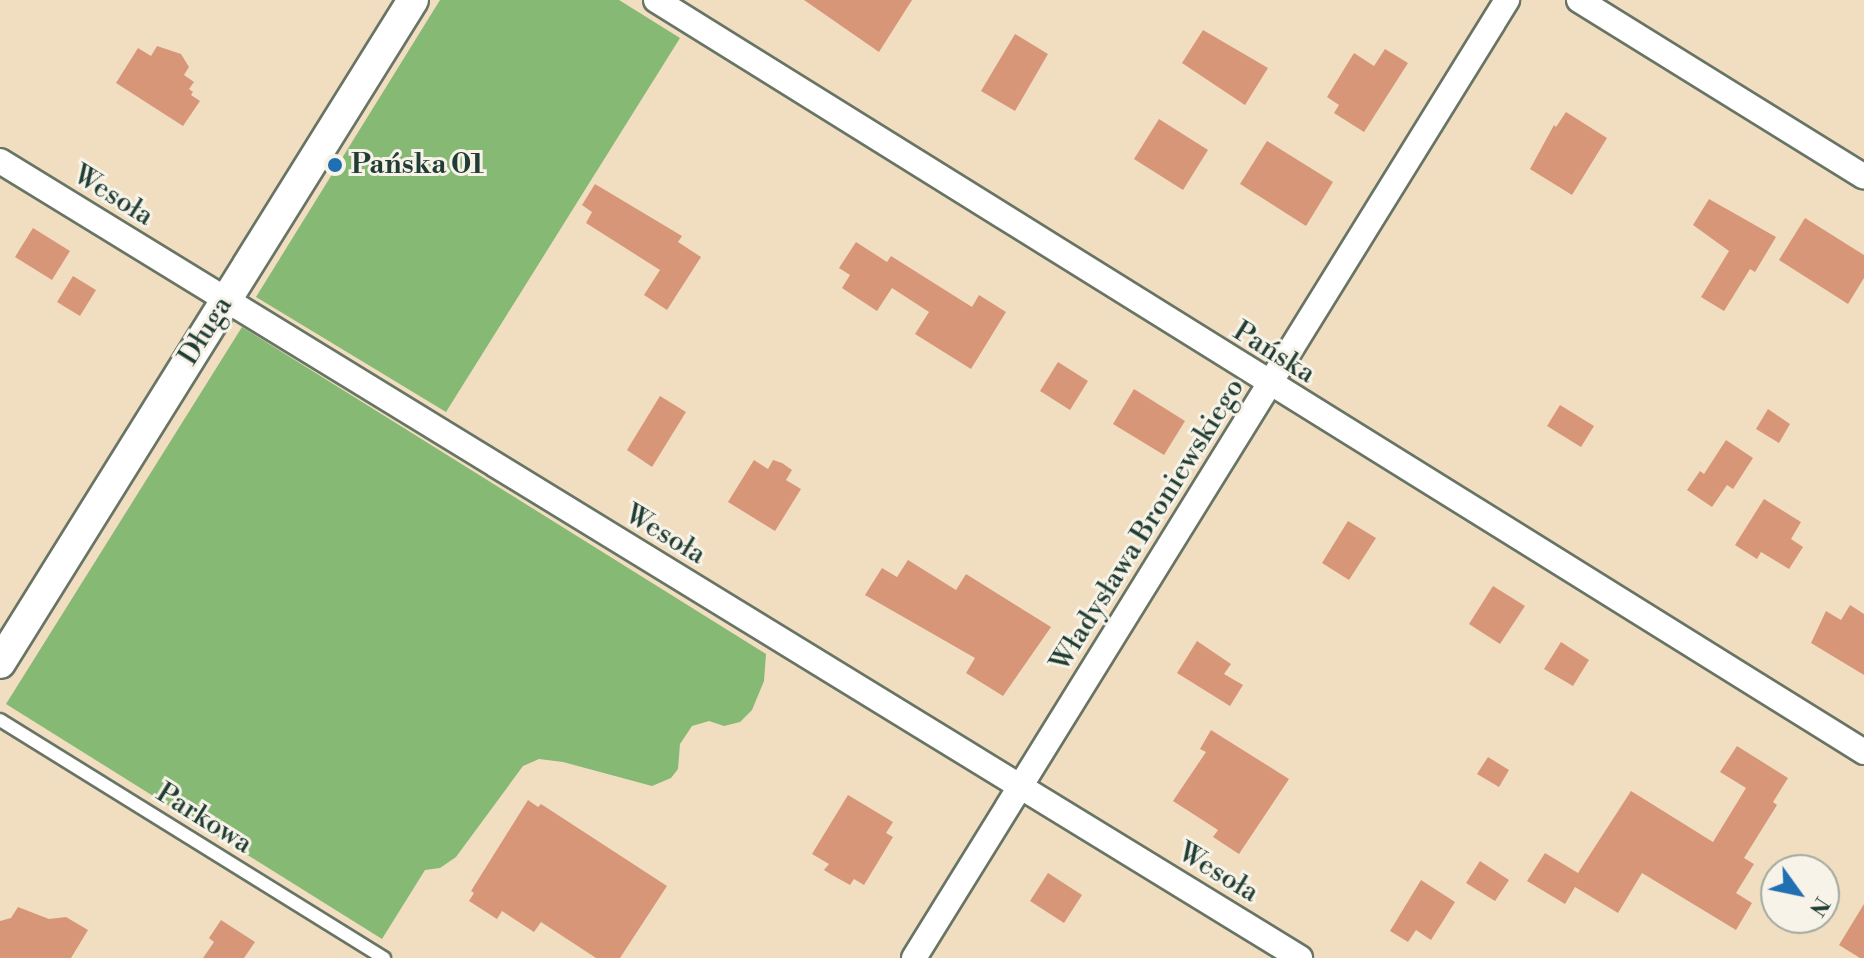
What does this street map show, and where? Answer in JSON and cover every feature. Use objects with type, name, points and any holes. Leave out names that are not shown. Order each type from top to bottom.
[{"type":"street","name":"Długa","points":[[0,663],[413,0]]},
{"type":"street","name":"Pańska","points":[[656,0],[1864,752]]},
{"type":"street","name":"Władysława Broniewskiego","points":[[914,958],[1507,0]]},
{"type":"street","points":[[1579,0],[1864,177]]},
{"type":"street","name":"Wesoła","points":[[0,161],[225,302],[1300,958]]},
{"type":"lane","name":"Parkowa","points":[[0,720],[384,958]]},
{"type":"green space","points":[[440,0],[619,0],[680,38],[446,412],[256,297]]},
{"type":"green space","points":[[242,327],[766,654],[764,681],[752,710],[740,722],[724,726],[709,721],[692,726],[680,744],[678,769],[671,778],[652,786],[563,762],[539,759],[523,766],[456,857],[440,868],[425,870],[382,939],[6,704]]},
{"type":"building","points":[[804,0],[912,0],[879,52]]},
{"type":"building","points":[[1203,30],[1268,68],[1245,105],[1182,63]]},
{"type":"building","points":[[1015,34],[1048,54],[1015,111],[981,91]]},
{"type":"building","points":[[157,46],[181,54],[189,67],[184,75],[194,82],[189,89],[193,92],[191,95],[200,101],[183,126],[116,83],[138,48],[151,56]]},
{"type":"building","points":[[1385,49],[1408,63],[1364,132],[1334,113],[1339,105],[1327,97],[1354,53],[1374,66]]},
{"type":"building","points":[[1566,112],[1607,138],[1572,195],[1530,169],[1554,125],[1556,127]]},
{"type":"building","points":[[1159,119],[1208,150],[1183,190],[1134,159]]},
{"type":"building","points":[[1267,141],[1333,182],[1306,226],[1240,184]]},
{"type":"building","points":[[595,184],[682,236],[678,242],[701,257],[667,310],[644,295],[660,270],[586,223],[592,212],[582,205]]},
{"type":"building","points":[[1709,199],[1776,237],[1755,272],[1750,269],[1724,311],[1701,297],[1729,251],[1693,225]]},
{"type":"building","points":[[1805,218],[1864,255],[1864,278],[1848,304],[1779,260]]},
{"type":"building","points":[[33,228],[70,251],[52,280],[15,257]]},
{"type":"building","points":[[856,242],[887,262],[891,256],[972,307],[979,295],[1006,312],[971,369],[915,334],[929,312],[892,288],[877,311],[842,288],[850,275],[839,268]]},
{"type":"building","points":[[73,276],[96,290],[80,316],[57,302]]},
{"type":"building","points":[[1058,362],[1088,381],[1070,410],[1040,391]]},
{"type":"building","points":[[1134,389],[1185,421],[1164,455],[1113,424]]},
{"type":"building","points":[[660,396],[686,412],[652,467],[627,450]]},
{"type":"building","points":[[1560,405],[1594,426],[1581,447],[1547,426]]},
{"type":"building","points":[[1768,409],[1790,424],[1779,443],[1756,429]]},
{"type":"building","points":[[1726,440],[1753,458],[1733,489],[1727,485],[1712,507],[1687,490],[1700,471],[1704,474]]},
{"type":"building","points":[[754,460],[768,469],[773,460],[782,463],[792,470],[786,480],[801,489],[775,531],[728,502]]},
{"type":"building","points":[[1764,499],[1801,522],[1791,539],[1803,547],[1789,569],[1761,552],[1757,559],[1735,545]]},
{"type":"building","points":[[1348,521],[1376,538],[1349,580],[1322,563]]},
{"type":"building","points":[[908,560],[956,590],[966,574],[1051,627],[1003,696],[966,673],[975,658],[865,595],[882,568],[897,577]]},
{"type":"building","points":[[1493,586],[1525,606],[1500,644],[1469,624]]},
{"type":"building","points":[[1850,605],[1864,614],[1864,675],[1811,643],[1826,611],[1841,620]]},
{"type":"building","points":[[1197,641],[1231,664],[1224,674],[1243,685],[1230,706],[1177,673]]},
{"type":"building","points":[[1561,642],[1589,660],[1573,686],[1544,669]]},
{"type":"building","points":[[1211,730],[1289,779],[1239,854],[1213,837],[1218,830],[1173,801],[1206,752],[1200,749]]},
{"type":"building","points":[[1737,746],[1788,778],[1773,802],[1777,805],[1744,858],[1754,864],[1736,893],[1752,903],[1736,930],[1642,873],[1618,913],[1575,887],[1565,904],[1527,881],[1545,853],[1578,873],[1631,791],[1713,842],[1746,788],[1720,772]]},
{"type":"building","points":[[1488,757],[1509,770],[1499,787],[1477,774]]},
{"type":"building","points":[[848,795],[893,822],[886,833],[893,837],[864,885],[854,879],[850,885],[832,875],[824,870],[829,864],[812,854]]},
{"type":"building","points":[[528,800],[538,807],[541,804],[667,886],[620,958],[596,958],[541,922],[534,932],[502,911],[497,919],[469,901],[474,893],[471,891]]},
{"type":"building","points":[[1480,861],[1509,880],[1495,901],[1466,883]]},
{"type":"building","points":[[1048,873],[1082,895],[1064,923],[1030,901]]},
{"type":"building","points":[[1421,880],[1455,902],[1431,940],[1416,930],[1408,942],[1390,931]]},
{"type":"building","points":[[1864,904],[1864,958],[1860,958],[1839,945]]},
{"type":"building","points":[[18,907],[49,919],[66,917],[88,930],[71,958],[0,958],[0,921],[11,918]]},
{"type":"building","points":[[221,920],[255,942],[244,958],[203,958],[214,942],[209,938]]},
{"type":"place","name":"Pańska 01","points":[[335,165]]}]
